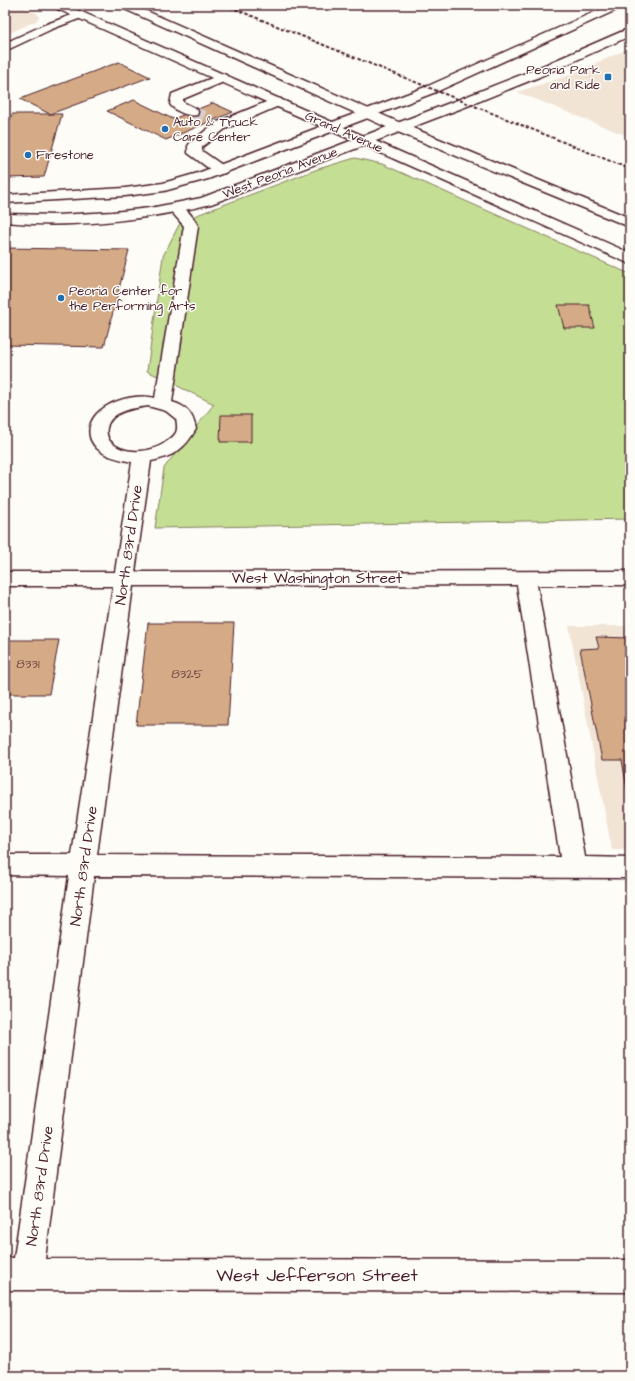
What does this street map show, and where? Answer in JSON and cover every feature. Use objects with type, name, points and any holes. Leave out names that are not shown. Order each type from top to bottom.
[{"type":"main road","name":"Grand Avenue","points":[[57,5],[630,259]]},
{"type":"main road","name":"Grand Avenue","points":[[124,5],[398,127],[630,223]]},
{"type":"main road","name":"West Peoria Avenue","points":[[5,198],[74,196],[133,191],[164,187],[204,176],[432,89],[619,5]]},
{"type":"main road","points":[[5,47],[48,27],[80,15]]},
{"type":"main road","name":"West Peoria Avenue","points":[[5,218],[101,218],[136,215],[176,209],[223,196],[535,74],[630,32]]},
{"type":"main road","points":[[192,112],[176,104],[177,97],[222,78]]},
{"type":"main road","points":[[220,170],[195,154],[195,146],[216,124],[276,102]]},
{"type":"main road","points":[[163,403],[191,226],[186,218],[176,209]]},
{"type":"main road","points":[[148,401],[163,403],[175,408],[184,415],[188,423],[187,432],[181,441],[171,449],[157,454],[142,456],[126,455],[104,446],[98,438],[97,429],[101,420],[109,412],[120,406],[148,401]]},
{"type":"main road","name":"North 83rd Drive","points":[[16,1275],[84,865],[142,456]]},
{"type":"main road","points":[[526,578],[574,867]]},
{"type":"main road","name":"West Washington Street","points":[[5,579],[630,578]]},
{"type":"main road","points":[[5,865],[630,868]]},
{"type":"main road","name":"West Jefferson Street","points":[[16,1275],[630,1276]]},
{"type":"shaded area","points":[[5,5],[19,5],[38,14],[39,17],[36,21],[5,35]]},
{"type":"shaded area","name":"Peoria Park and Ride","points":[[630,48],[630,137],[517,92],[567,76]]},
{"type":"shaded area","points":[[569,626],[630,626],[630,850],[612,850]]},
{"type":"green space","points":[[355,158],[382,164],[630,274],[630,519],[155,528],[164,468],[214,404],[147,371],[163,256],[181,221],[318,169]]},
{"type":"building","points":[[119,62],[150,77],[50,114],[20,99]]},
{"type":"building","points":[[134,100],[173,119],[213,103],[233,112],[166,140],[107,111]]},
{"type":"building","name":"Firestone","points":[[12,114],[62,114],[44,177],[5,178],[5,133]]},
{"type":"building","name":"Peoria Center for the Performing Arts","points":[[5,248],[129,250],[104,347],[5,345]]},
{"type":"building","points":[[558,305],[589,305],[595,328],[564,328]]},
{"type":"building","points":[[221,415],[251,415],[251,442],[220,442]]},
{"type":"building","points":[[148,623],[234,623],[228,725],[136,725]]},
{"type":"building","points":[[596,637],[630,638],[630,806],[622,760],[602,760],[580,649],[599,648]]},
{"type":"building","points":[[5,640],[59,640],[49,694],[5,694]]},
{"type":"tunnel","points":[[192,112],[211,121]]},
{"type":"railway","points":[[225,5],[630,169]]},
{"type":"place","name":"Peoria Park and Ride","points":[[608,77]]},
{"type":"place","name":"Auto & Truck Care Center","points":[[165,129]]},
{"type":"place","name":"Firestone","points":[[28,155]]},
{"type":"place","name":"Peoria Center for the Performing Arts","points":[[61,298]]}]
